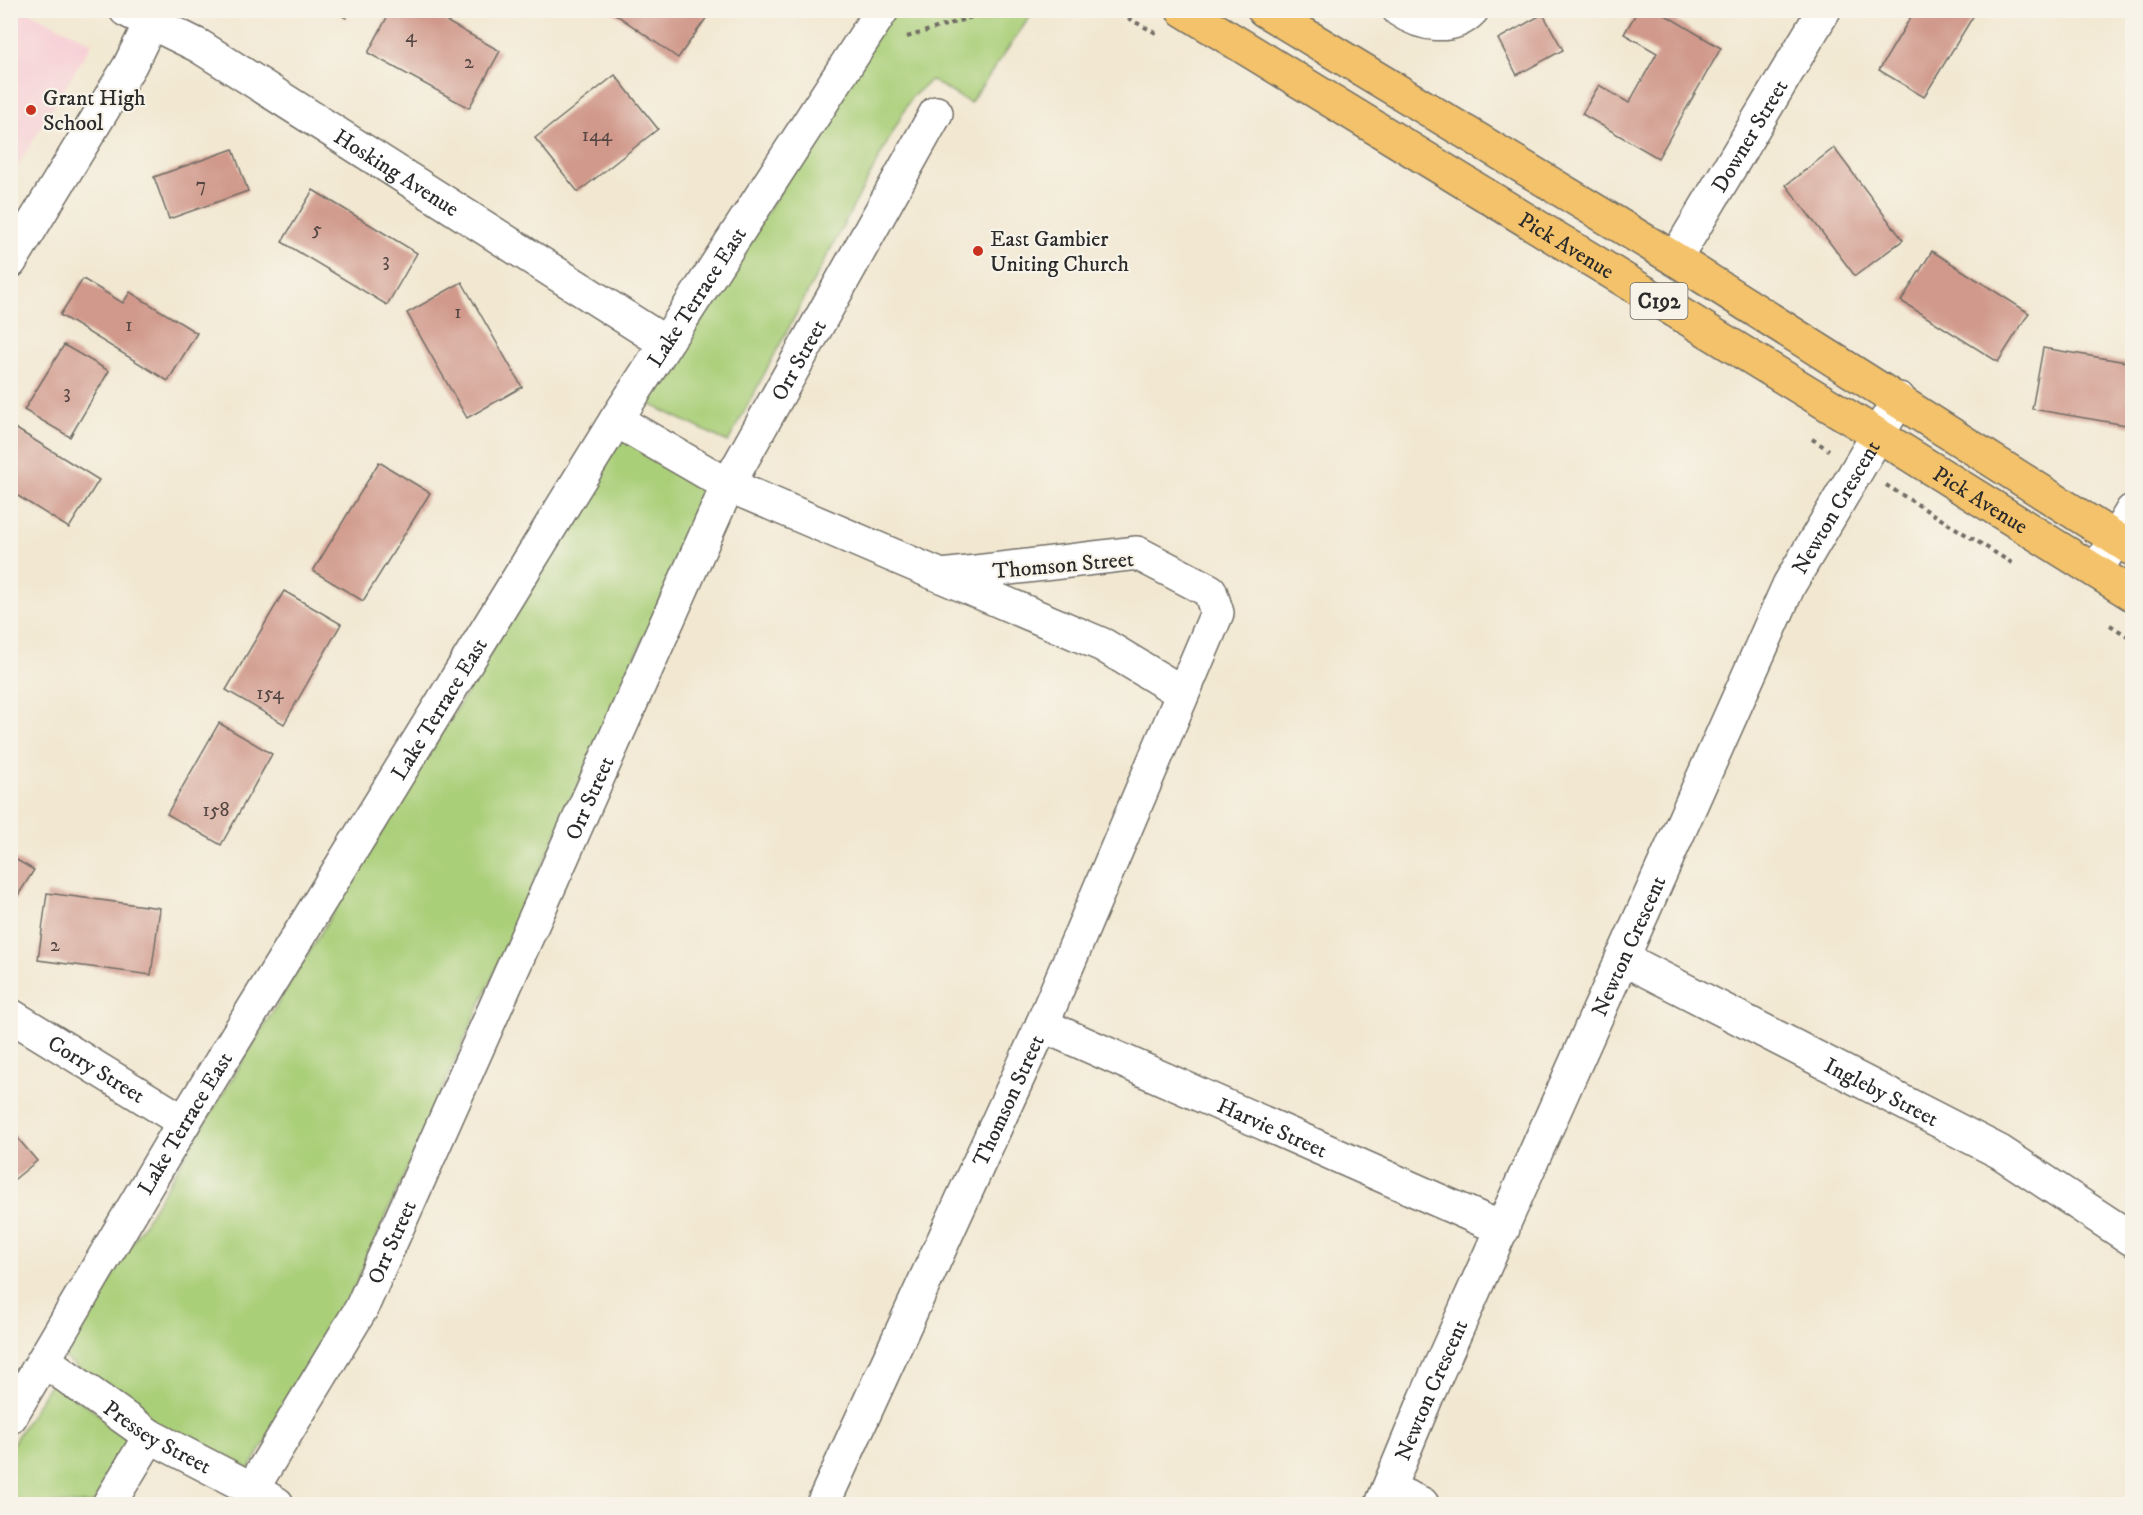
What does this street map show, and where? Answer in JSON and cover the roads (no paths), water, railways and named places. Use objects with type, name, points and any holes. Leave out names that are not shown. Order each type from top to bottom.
[{"type":"main road","name":"Pick Avenue","points":[[1184,10],[2133,594]]},
{"type":"main road","name":"Pick Avenue","points":[[1264,10],[1676,259],[2124,544]]},
{"type":"street","name":"Lake Terrace East","points":[[10,1417],[184,1122],[664,342],[882,10]]},
{"type":"street","points":[[1399,10],[1430,24],[1451,24],[1472,10]]},
{"type":"street","name":"Downer Street","points":[[1676,259],[1824,10]]},
{"type":"street","points":[[10,262],[130,65],[138,16]]},
{"type":"street","name":"Hosking Avenue","points":[[138,16],[199,46],[664,342]]},
{"type":"street","name":"Orr Street","points":[[265,1496],[361,1309],[728,485],[936,113]]},
{"type":"street","name":"Newton Crescent","points":[[1385,1497],[1789,585],[1899,399]]},
{"type":"street","name":"Thomson Street","points":[[616,420],[728,485],[1103,645],[1181,692]]},
{"type":"street","points":[[2096,571],[2124,544],[2133,511]]},
{"type":"street","name":"Thomson Street","points":[[823,1504],[1042,1025],[1181,692],[1217,613],[1210,591],[1137,553],[942,576]]},
{"type":"street","name":"Ingleby Street","points":[[1622,958],[2000,1152],[2133,1239]]},
{"type":"street","name":"Corry Street","points":[[10,1015],[184,1122]]},
{"type":"street","name":"Harvie Street","points":[[1042,1025],[1503,1229]]},
{"type":"street","name":"Pressey Street","points":[[45,1361],[150,1436],[265,1496]]},
{"type":"street","points":[[109,1504],[150,1436]]},
{"type":"street","points":[[1385,1497],[1422,1504]]},
{"type":"place","name":"Grant High School","points":[[31,110]]},
{"type":"place","name":"East Gambier Uniting Church","points":[[978,251]]}]
